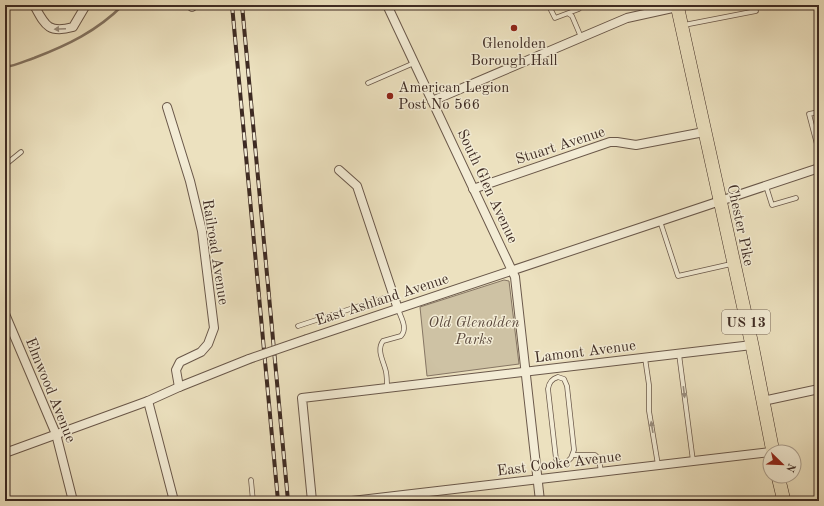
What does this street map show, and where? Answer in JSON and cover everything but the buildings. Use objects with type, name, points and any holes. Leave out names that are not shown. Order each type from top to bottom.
[{"type":"main road","name":"Chester Pike","points":[[677,6],[752,345],[771,444]]},
{"type":"main road","points":[[780,484],[784,501]]},
{"type":"street","points":[[34,5],[40,18],[52,29],[61,30],[73,27],[86,5]]},
{"type":"street","name":"South Glen Avenue","points":[[387,5],[512,271],[516,283],[540,501]]},
{"type":"street","points":[[432,101],[627,18],[677,6]]},
{"type":"street","name":"Railroad Avenue","points":[[167,107],[190,181],[202,231],[214,328],[208,344],[201,352],[180,362],[176,370],[179,387]]},
{"type":"street","name":"Stuart Avenue","points":[[473,189],[610,142],[636,145],[704,132]]},
{"type":"street","name":"East Ashland Avenue","points":[[5,453],[148,401],[248,360],[307,339],[819,168]]},
{"type":"street","points":[[339,170],[357,186],[398,309]]},
{"type":"street","name":"Elmwood Avenue","points":[[5,314],[56,434],[73,501]]},
{"type":"street","name":"Lamont Avenue","points":[[312,501],[302,398],[752,345]]},
{"type":"street","points":[[763,401],[819,389]]},
{"type":"street","points":[[148,401],[174,501]]},
{"type":"street","name":"East Cooke Avenue","points":[[352,501],[762,453]]},
{"type":"lane","points":[[552,5],[550,8],[555,18],[579,9],[580,5]]},
{"type":"lane","points":[[681,25],[756,11]]},
{"type":"lane","points":[[568,14],[572,16],[581,37]]},
{"type":"lane","points":[[368,83],[414,63]]},
{"type":"lane","points":[[819,112],[809,114],[819,152]]},
{"type":"lane","points":[[5,165],[21,152]]},
{"type":"lane","points":[[766,186],[772,205],[796,198]]},
{"type":"lane","points":[[660,221],[678,276],[734,264]]},
{"type":"lane","points":[[298,326],[394,295]]},
{"type":"lane","points":[[387,388],[386,372],[382,360],[381,346],[383,341],[401,336],[403,334],[404,327],[398,309]]},
{"type":"lane","points":[[679,354],[693,461]]},
{"type":"lane","points":[[645,358],[649,385],[649,411],[658,466]]},
{"type":"lane","points":[[557,368],[558,377]]},
{"type":"lane","points":[[558,377],[564,379],[567,386],[574,450],[573,455],[565,464],[559,463],[556,459],[548,389],[548,384],[551,380],[558,377]]},
{"type":"lane","points":[[573,455],[595,455],[599,459],[601,472]]},
{"type":"lane","points":[[565,464],[566,476]]},
{"type":"lane","points":[[251,480],[253,501]]},
{"type":"green space","name":"Old Glenolden Parks","points":[[504,280],[509,281],[519,364],[427,376],[420,307]]},
{"type":"waterway","points":[[5,67],[16,65],[59,48],[82,36],[103,22],[123,5]]},
{"type":"railway","points":[[232,5],[278,501]]},
{"type":"railway","points":[[242,5],[288,501]]},
{"type":"place","name":"Glenolden Borough Hall","points":[[514,28]]},
{"type":"place","name":"American Legion Post No 566","points":[[390,96]]}]
